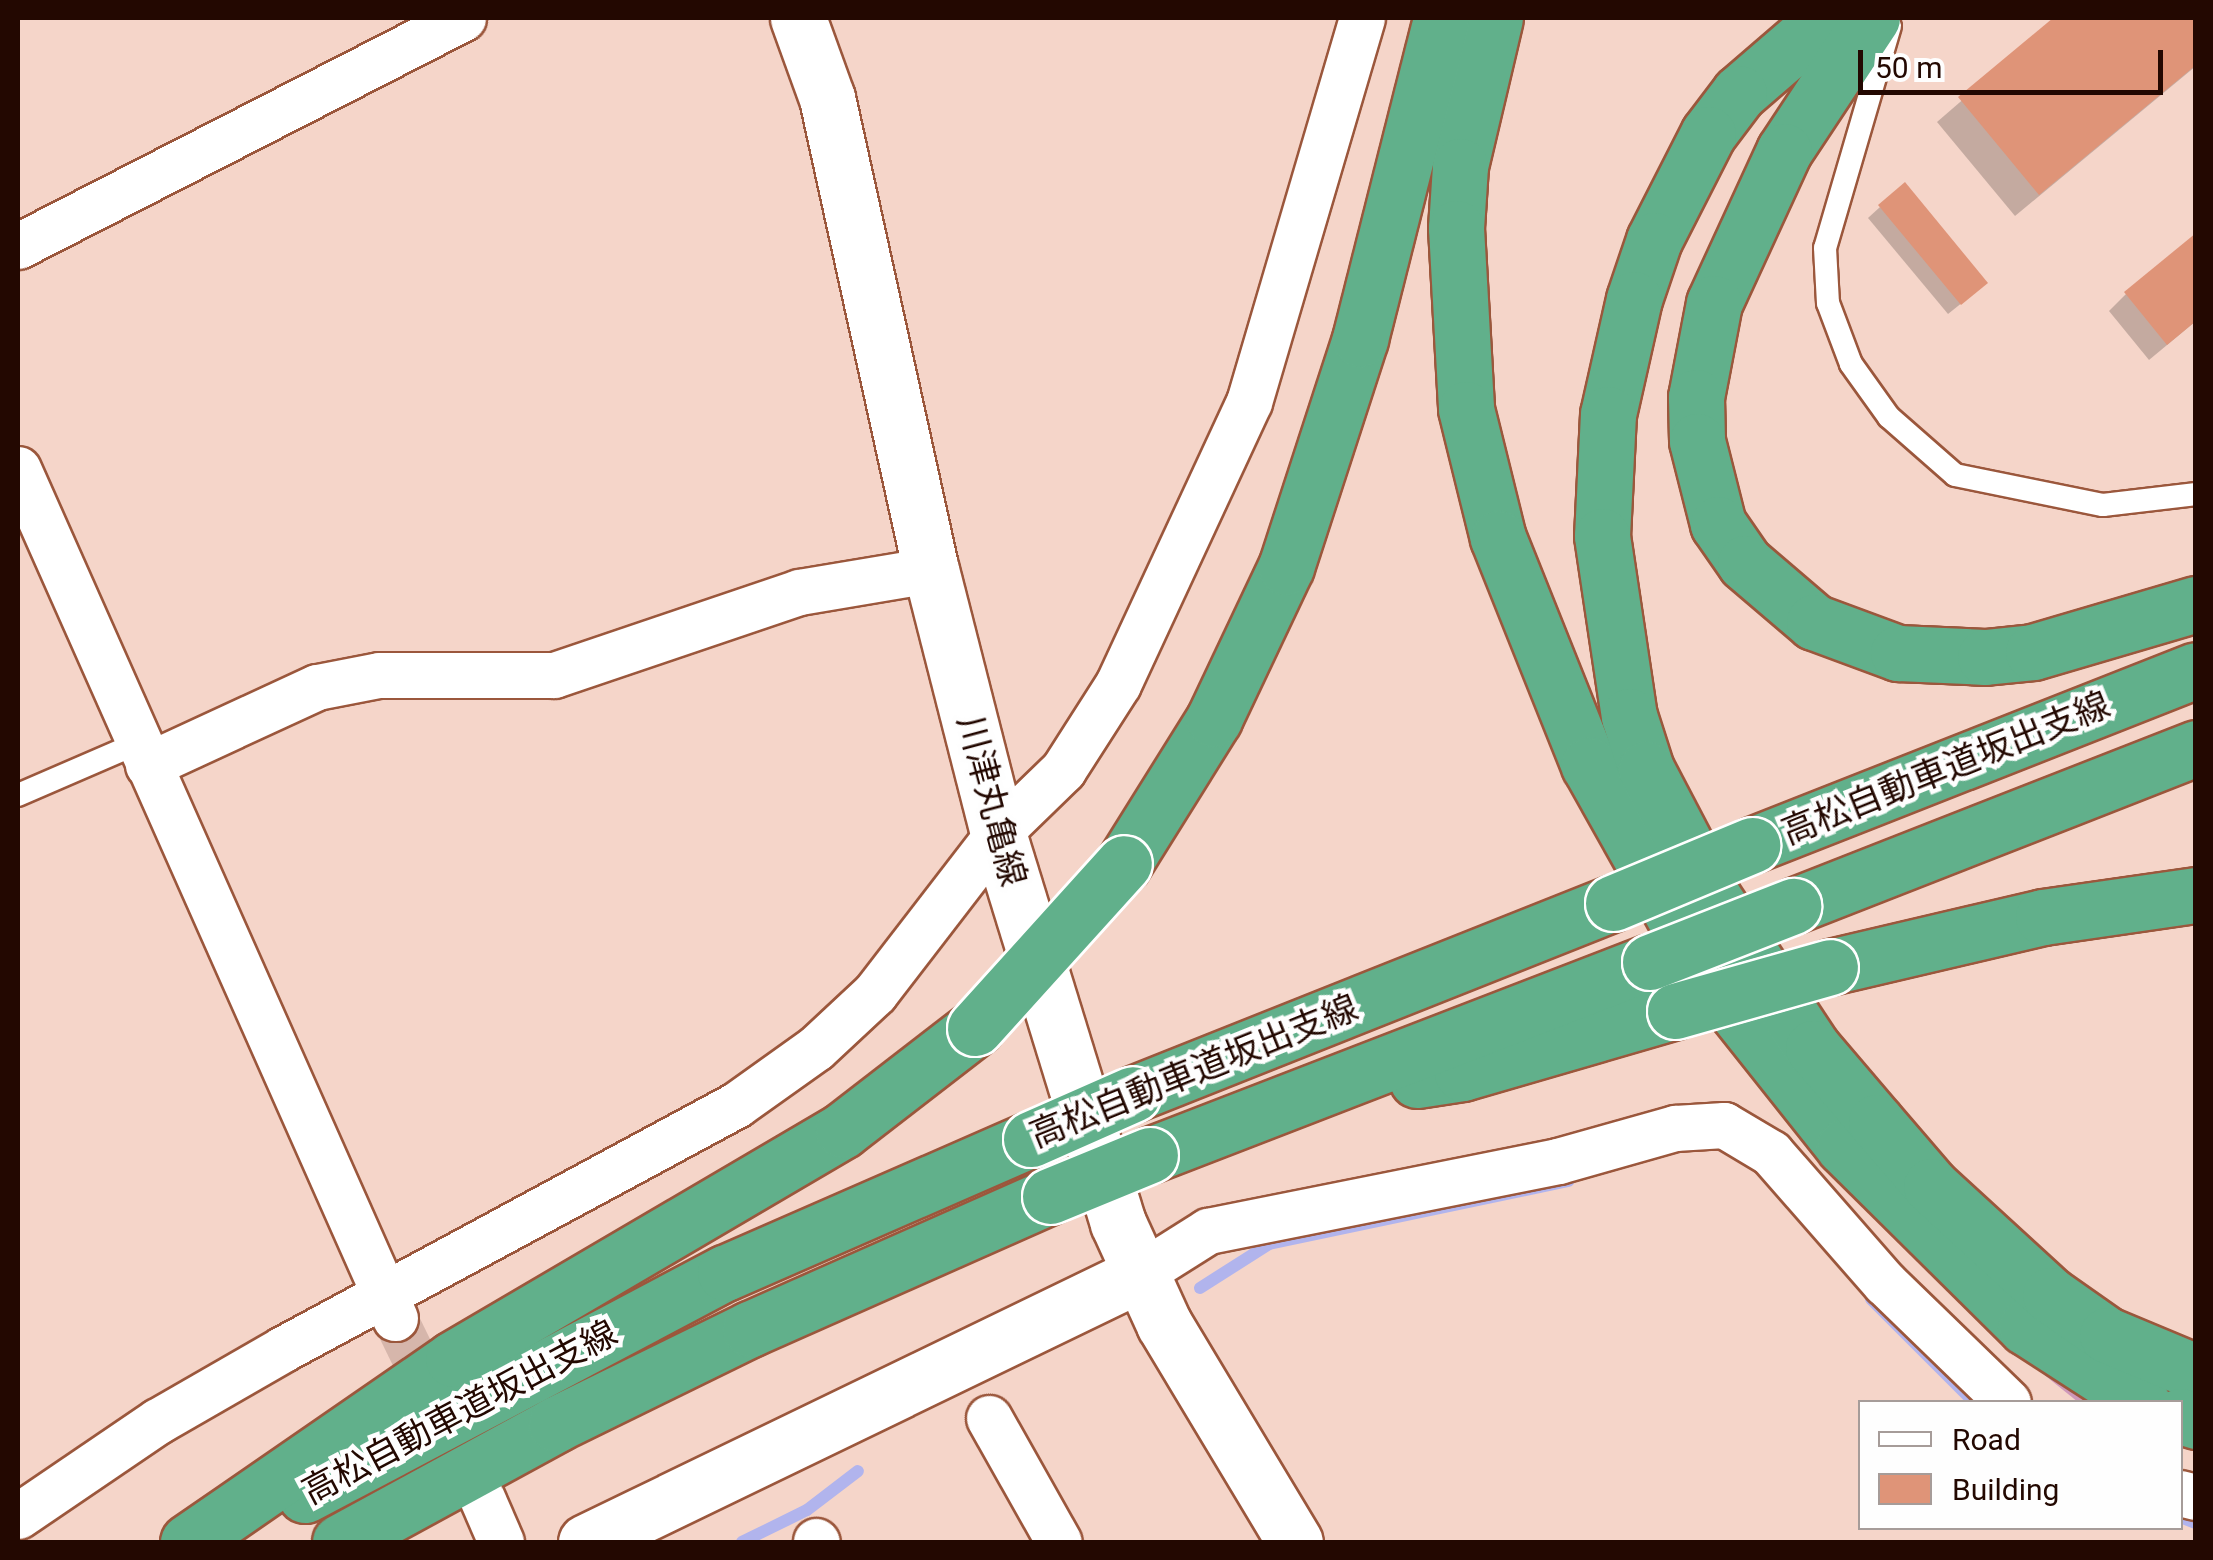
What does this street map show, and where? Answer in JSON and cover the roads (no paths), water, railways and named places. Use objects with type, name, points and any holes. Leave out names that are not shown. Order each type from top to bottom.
[{"type":"highway","points":[[188,1542],[453,1359],[844,1130],[975,1028],[1124,863],[1214,718],[1286,567],[1360,340],[1441,18]]},
{"type":"highway","points":[[1494,18],[1460,166],[1456,228],[1466,409],[1498,538],[1590,765],[1704,963],[1844,1147],[2026,1328],[2139,1400]]},
{"type":"highway","points":[[1826,18],[1750,83],[1708,134],[1654,240],[1623,336],[1608,414],[1602,536],[1630,716],[1646,769],[1713,897],[1814,1048],[1876,1122],[1932,1186],[2050,1296],[2106,1335],[2196,1372]]},
{"type":"highway","points":[[1872,18],[1784,151],[1714,304],[1696,398],[1697,442],[1718,524],[1745,562],[1814,622],[1898,653],[1985,657],[2033,652],[2196,604]]},
{"type":"highway","name":"高松自動車道坂出支線","points":[[225,1542],[358,1464],[725,1274],[1132,1094],[2196,670]]},
{"type":"highway","name":"高松自動車道坂出支線","points":[[340,1542],[732,1338],[1050,1196],[2196,748]]},
{"type":"highway","points":[[1301,1096],[1462,1074],[1830,967],[2063,914],[2196,895]]},
{"type":"main road","name":"川津丸亀線","points":[[798,18],[827,98],[931,570],[998,834],[1138,1275],[1296,1542]]},
{"type":"main road","points":[[586,1542],[1138,1275]]},
{"type":"street","points":[[18,246],[463,18]]},
{"type":"street","points":[[18,1516],[158,1421],[389,1307],[736,1105],[816,1048],[875,994],[998,834],[1063,770],[1118,684],[1209,494],[1282,304],[1362,18]]},
{"type":"street","points":[[18,469],[389,1307]]},
{"type":"street","points":[[143,754],[318,687],[379,675],[554,675],[799,592],[931,570]]},
{"type":"street","points":[[1138,1275],[1208,1231],[1558,1161],[1675,1128],[1724,1125],[1771,1153],[1885,1283],[2006,1400]]},
{"type":"street","points":[[989,1418],[1059,1542]]},
{"type":"street","points":[[482,1498],[501,1542]]},
{"type":"lane","points":[[1893,18],[1825,248],[1828,304],[1851,364],[1890,416],[1954,475],[2103,505],[2196,494]]},
{"type":"lane","points":[[18,795],[143,754]]},
{"type":"waterway","points":[[1200,1288],[1269,1244],[1568,1181]]},
{"type":"waterway","points":[[1871,1299],[1972,1400]]},
{"type":"waterway","points":[[742,1542],[807,1510],[858,1471]]},
{"type":"waterway","points":[[2183,1518],[2196,1523]]},
{"type":"tunnel","points":[[395,1318],[438,1406]]}]
